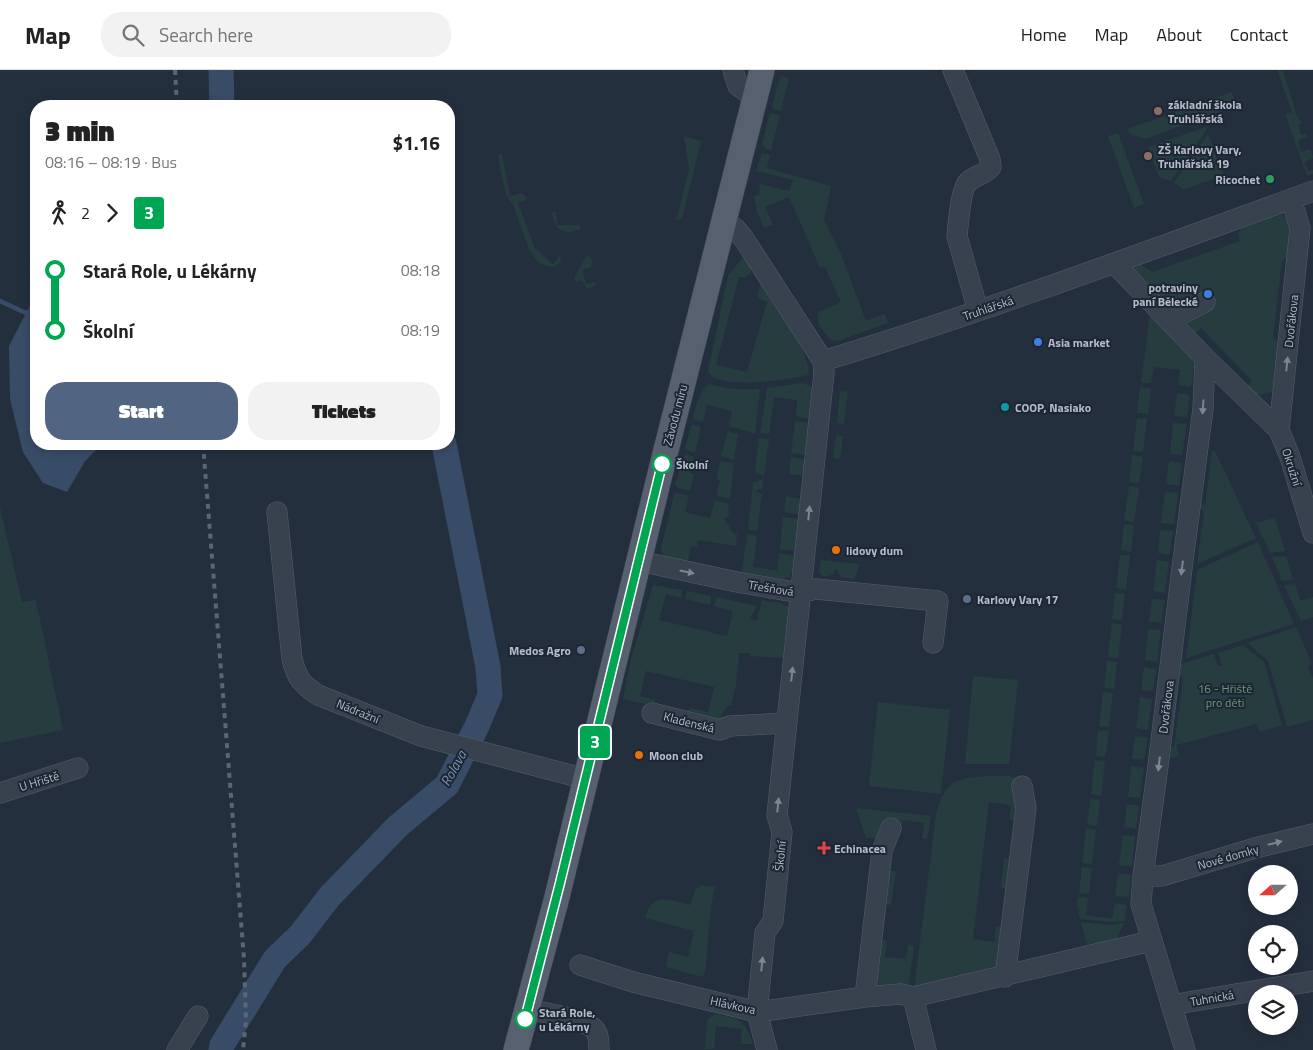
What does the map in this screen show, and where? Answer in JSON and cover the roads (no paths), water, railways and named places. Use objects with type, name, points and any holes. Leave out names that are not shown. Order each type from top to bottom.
[{"type":"main road","name":"Závodu míru","points":[[516,1050],[586,779],[762,70]]},
{"type":"street","points":[[733,70],[738,86],[755,98]]},
{"type":"street","points":[[953,70],[990,159],[991,167],[987,172],[971,179],[966,184],[957,236],[978,312]]},
{"type":"street","name":"Truhlářská","points":[[823,361],[978,312],[1313,191]]},
{"type":"street","name":"Dvořákova","points":[[1279,430],[1300,228],[1291,199]]},
{"type":"street","points":[[725,221],[735,228],[744,239],[823,361]]},
{"type":"street","points":[[1114,263],[1205,358],[1279,430]]},
{"type":"street","points":[[1170,320],[1205,302]]},
{"type":"street","name":"Dvořákova","points":[[1184,1050],[1151,941],[1142,904],[1143,876],[1203,409],[1205,358]]},
{"type":"street","name":"Školní","points":[[767,1050],[757,1012],[765,934],[774,921],[782,832],[777,815],[824,373],[823,361]]},
{"type":"street","points":[[1254,404],[1283,391]]},
{"type":"street","name":"Okružní","points":[[1279,430],[1290,456],[1313,533]]},
{"type":"street","name":"Nádražní","points":[[277,512],[292,659],[297,675],[305,686],[318,695],[421,736],[586,779]]},
{"type":"street","name":"Třešňová","points":[[639,561],[800,593],[816,589],[938,601],[933,643]]},
{"type":"street","name":"Kladenská","points":[[652,713],[720,730],[730,726],[787,723]]},
{"type":"street","name":"U Hřiště","points":[[0,793],[78,768]]},
{"type":"street","points":[[1005,976],[1026,808],[1022,786]]},
{"type":"street","points":[[865,997],[882,851],[891,828]]},
{"type":"street","name":"Nové domky","points":[[1143,876],[1162,876],[1255,848],[1313,834]]},
{"type":"street","name":"Hlávkova","points":[[580,965],[633,982],[757,1012],[865,997],[901,994],[913,997],[1151,941]]},
{"type":"street","name":"Tuhnická","points":[[1171,1005],[1313,981]]},
{"type":"street","points":[[913,997],[926,1050]]},
{"type":"street","points":[[528,1009],[594,1028],[599,1038],[599,1050]]},
{"type":"street","points":[[177,1050],[198,1016]]},
{"type":"water","points":[[30,306],[30,450],[96,450],[85,461],[67,492],[43,483],[23,452],[10,399],[9,346]]},
{"type":"waterway","name":"Rolava","points":[[221,70],[222,100]]},
{"type":"waterway","points":[[0,301],[26,313],[30,312]]},
{"type":"waterway","name":"Rolava","points":[[221,1050],[222,1045],[275,959],[300,935],[330,896],[398,826],[447,785],[477,726],[490,695],[488,667],[445,450]]},
{"type":"railway","points":[[175,70],[177,100]]},
{"type":"railway","points":[[203,450],[244,959],[246,1020],[243,1050]]},
{"type":"place","name":"základní škola Truhlářská","points":[[1158,111]]},
{"type":"place","name":"ZŠ Karlovy Vary, Truhlářská 19","points":[[1148,156]]},
{"type":"place","name":"Ricochet","points":[[1270,179]]},
{"type":"place","name":"potraviny paní Bělecké","points":[[1208,294]]},
{"type":"place","name":"Asia market","points":[[1038,342]]},
{"type":"place","name":"COOP, Nasiako","points":[[1005,407]]},
{"type":"place","name":"Školní","points":[[662,464]]},
{"type":"place","name":"lidovy dum","points":[[836,550]]},
{"type":"place","name":"Karlovy Vary 17","points":[[967,599]]},
{"type":"place","name":"Medos Agro","points":[[581,650]]},
{"type":"place","name":"Moon club","points":[[639,755]]},
{"type":"place","name":"Echinacea","points":[[824,848]]},
{"type":"place","name":"Stará Role, u Lékárny","points":[[525,1019]]},
{"type":"park label","name":"16 - Hřiště pro děti","points":[[1225,695]]}]
